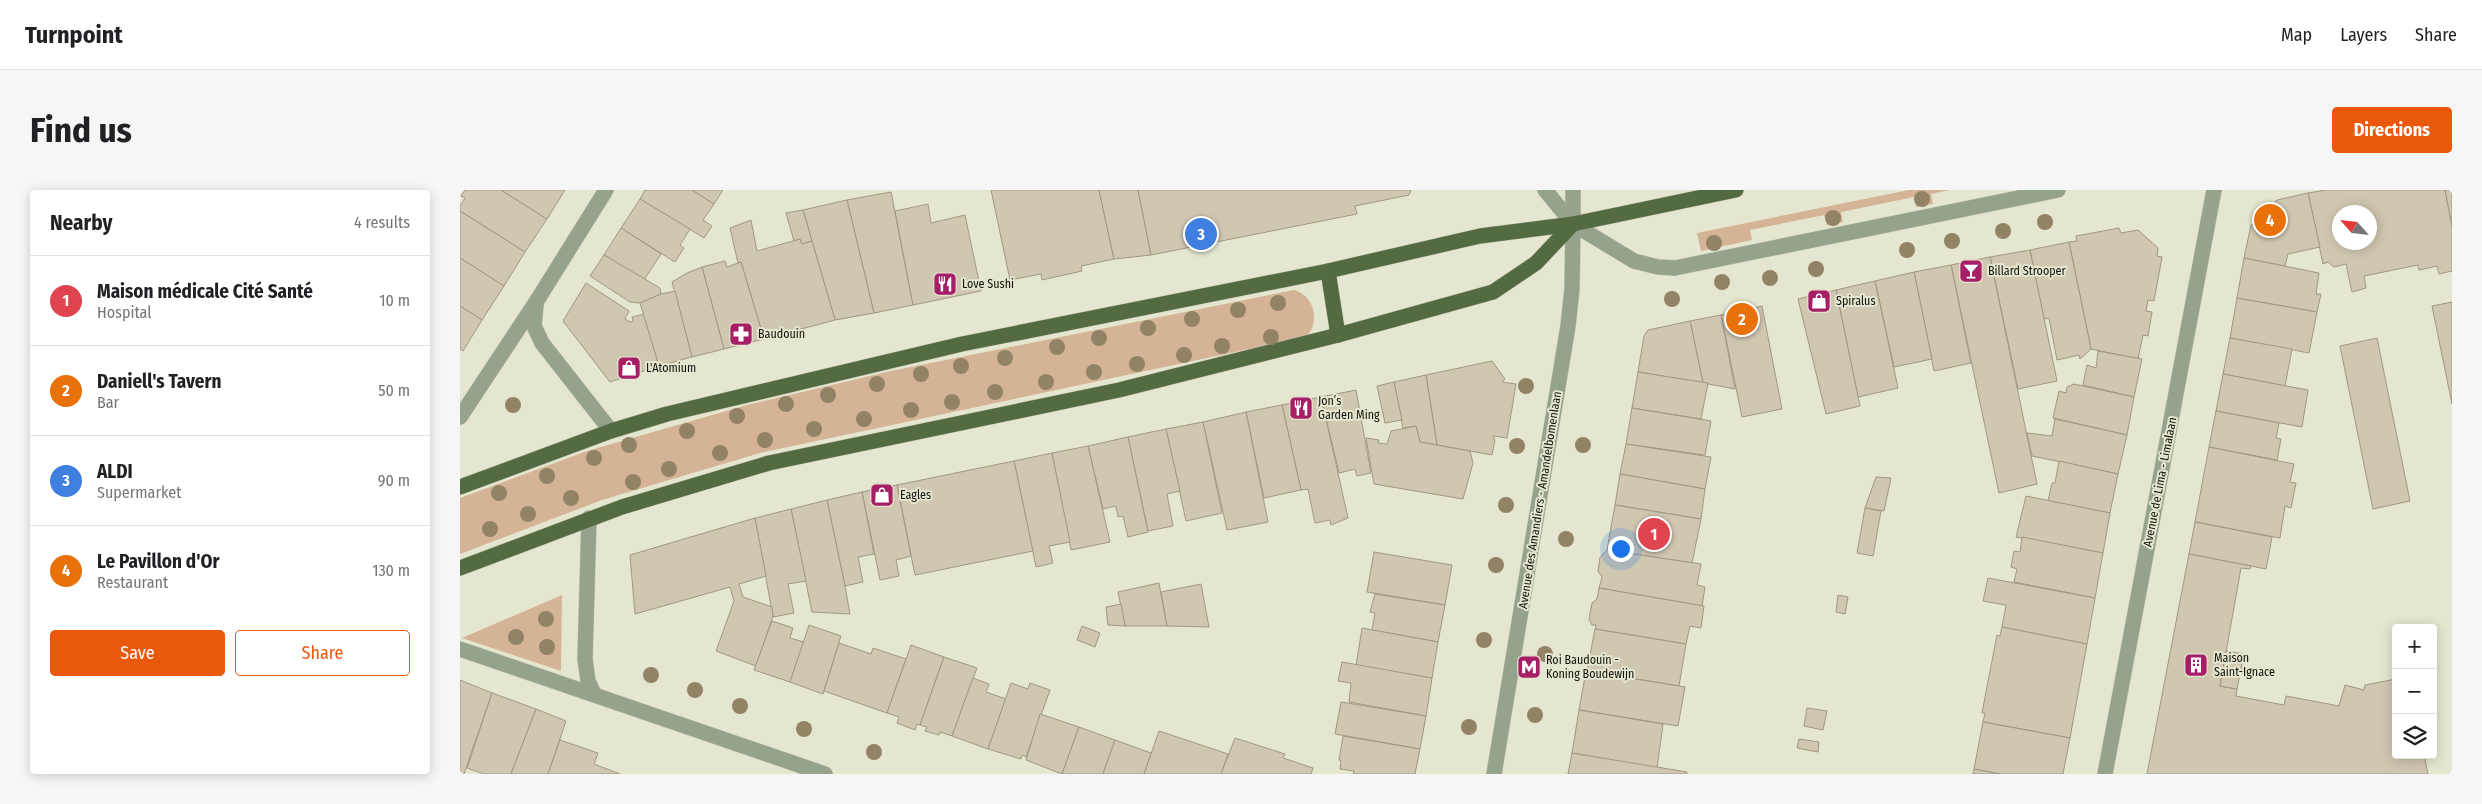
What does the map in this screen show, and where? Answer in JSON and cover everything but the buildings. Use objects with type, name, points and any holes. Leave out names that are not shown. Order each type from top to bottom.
[{"type":"main road","points":[[460,487],[611,431],[667,414],[962,344],[1328,271],[1480,236],[1573,224],[1736,190]]},
{"type":"main road","points":[[460,568],[589,518],[677,489],[769,463],[1120,390],[1338,335],[1493,292],[1536,263],[1573,224]]},
{"type":"main road","points":[[1328,271],[1338,335]]},
{"type":"street","points":[[460,417],[538,299],[606,190]]},
{"type":"street","points":[[1545,190],[1573,224],[1634,261],[1658,268],[1675,268],[2058,190]]},
{"type":"street","name":"Avenue des Amandiers - Amandelbomenlaan","points":[[1494,774],[1568,326],[1572,290],[1574,190]]},
{"type":"street","name":"Avenue de Lima - Limalaan","points":[[2105,774],[2214,190]]},
{"type":"street","points":[[538,299],[533,319],[538,338],[611,431]]},
{"type":"street","points":[[589,518],[585,659],[588,681],[594,694]]},
{"type":"street","points":[[460,649],[825,774]]},
{"type":"shaded area","points":[[1909,190],[1949,190],[1931,194],[1933,204],[1916,207],[1914,197],[1841,212],[1843,222],[1827,225],[1824,215],[1750,230],[1752,240],[1701,251],[1697,233]]},
{"type":"shaded area","points":[[1294,290],[1306,297],[1311,303],[1313,310],[1313,324],[1311,331],[1306,337],[760,453],[602,500],[460,554],[460,498],[587,451],[747,405],[891,371]]},
{"type":"shaded area","points":[[562,595],[561,671],[462,638]]},
{"type":"place","name":"Le Pavillon d'Or","points":[[2270,220]]},
{"type":"place","name":"ALDI","points":[[1201,234]]},
{"type":"place","name":"Billard Strooper","points":[[1971,271]]},
{"type":"place","name":"Love Sushi","points":[[945,284]]},
{"type":"place","name":"Spiralus","points":[[1819,301]]},
{"type":"place","name":"Daniell's Tavern","points":[[1742,319]]},
{"type":"place","name":"Baudouin","points":[[741,334]]},
{"type":"place","name":"L'Atomium","points":[[629,368]]},
{"type":"place","name":"Jon’s Garden Ming","points":[[1301,408]]},
{"type":"place","name":"Eagles","points":[[882,495]]},
{"type":"place","name":"Maison médicale Cité Santé","points":[[1654,534]]},
{"type":"place","name":"Maison Saint-Ignace","points":[[2196,665]]},
{"type":"place","name":"Roi Baudouin - Koning Boudewijn","points":[[1529,667]]}]
